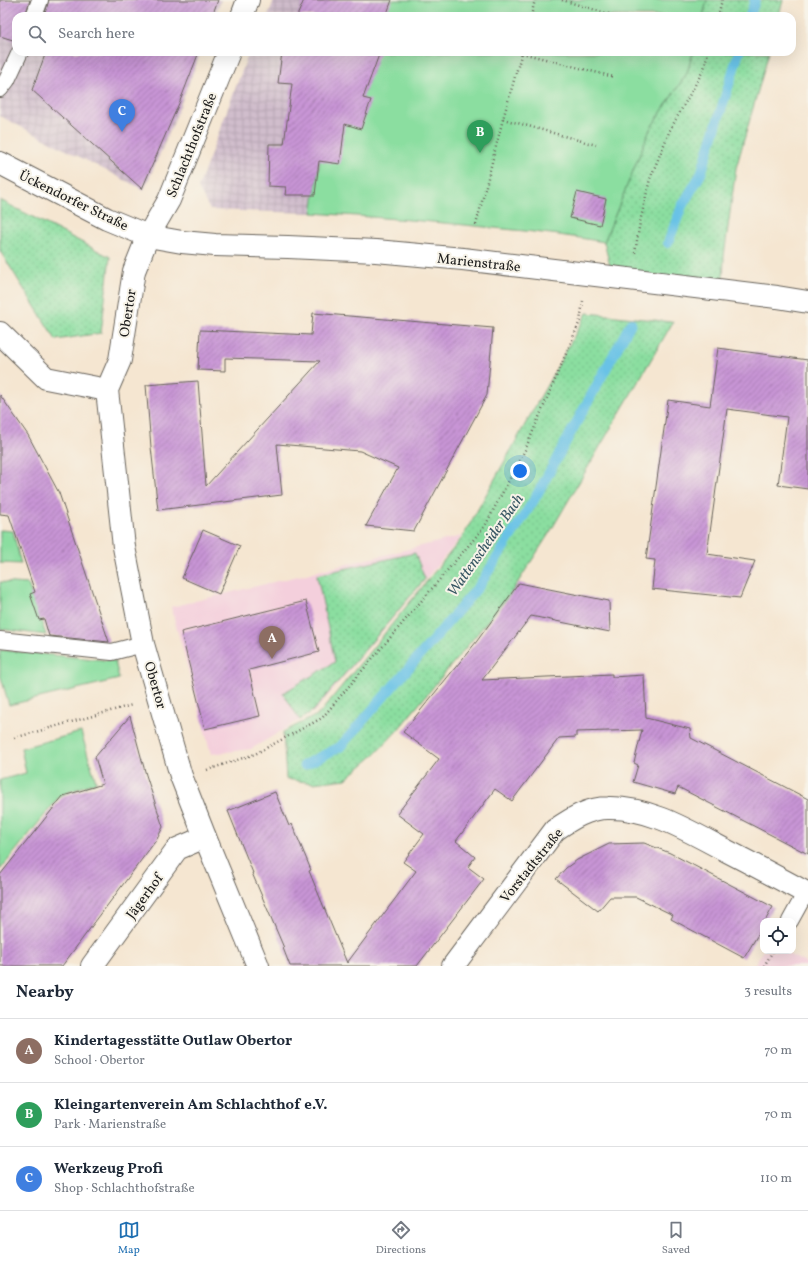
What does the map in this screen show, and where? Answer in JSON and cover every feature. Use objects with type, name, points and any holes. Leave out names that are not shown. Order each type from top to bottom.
[{"type":"street","points":[[244,12],[248,0]]},
{"type":"street","name":"Schlachthofstraße","points":[[148,236],[169,200],[227,56]]},
{"type":"street","name":"Ückendorfer Straße","points":[[0,163],[107,219],[148,236]]},
{"type":"street","name":"Marienstraße","points":[[148,236],[182,242],[215,245],[376,251],[463,259],[808,302]]},
{"type":"street","name":"Obertor","points":[[148,236],[134,272],[120,360],[107,390],[124,547],[143,644],[181,776],[204,837],[258,966]]},
{"type":"street","points":[[0,333],[46,378],[107,390]]},
{"type":"street","name":"Vorstadtstraße","points":[[453,966],[556,830],[574,817],[594,810],[608,808],[640,811],[666,820],[807,893]]},
{"type":"street","name":"Jägerhof","points":[[92,966],[177,850],[204,837]]},
{"type":"lane","points":[[36,12],[40,0]]},
{"type":"lane","points":[[0,89],[7,80],[18,56]]},
{"type":"lane","points":[[0,640],[112,652],[143,644]]},
{"type":"lane","points":[[792,918],[807,893]]},
{"type":"path","points":[[532,12],[535,0]]},
{"type":"path","points":[[562,0],[602,12]]},
{"type":"path","points":[[719,12],[722,0]]},
{"type":"path","points":[[476,226],[521,56]]},
{"type":"path","points":[[537,56],[614,77]]},
{"type":"path","points":[[631,279],[640,222],[650,180],[670,130],[704,70],[707,56]]},
{"type":"path","points":[[503,119],[596,145]]},
{"type":"path","points":[[181,776],[218,767],[255,754],[322,718],[485,526],[525,450],[580,321],[586,274]]},
{"type":"path","points":[[14,738],[159,698]]},
{"type":"path","points":[[764,966],[771,954]]},
{"type":"shaded area","points":[[0,0],[221,0],[216,12],[12,12],[12,56],[199,56],[173,124],[144,190],[0,116]]},
{"type":"shaded area","points":[[274,0],[369,0],[364,12],[270,12]]},
{"type":"shaded area","points":[[248,56],[345,56],[322,145],[312,213],[210,210],[198,188]]},
{"type":"shaded area","points":[[462,536],[315,711],[251,749],[211,754],[171,607]]},
{"type":"shaded area","points":[[761,954],[788,954],[808,964],[808,966],[754,966]]},
{"type":"green space","points":[[369,0],[707,0],[704,12],[364,12]]},
{"type":"green space","points":[[707,0],[783,0],[780,12],[704,12]]},
{"type":"green space","points":[[345,56],[692,56],[687,73],[650,129],[604,242],[554,234],[480,226],[312,213],[322,145]]},
{"type":"green space","points":[[692,56],[768,56],[736,168],[724,256],[723,285],[611,270],[604,242],[650,129],[687,73]]},
{"type":"green space","points":[[0,200],[110,257],[101,333],[56,340],[0,251]]},
{"type":"green space","points":[[587,313],[673,322],[550,532],[511,593],[396,732],[372,757],[346,779],[313,783],[286,779],[283,732],[319,714],[462,538]]},
{"type":"green space","points":[[0,530],[13,531],[21,564],[0,563]]},
{"type":"green space","points":[[415,553],[425,579],[314,710],[300,720],[283,693],[335,662],[317,575]]},
{"type":"green space","points":[[0,582],[28,584],[46,635],[0,629]]},
{"type":"green space","points":[[0,650],[115,661],[119,679],[9,705],[0,674]]},
{"type":"green space","points":[[81,732],[96,782],[61,795],[0,870],[0,780],[26,773],[21,748]]},
{"type":"building","points":[[0,0],[30,0],[26,12],[12,12],[12,40],[0,36]]},
{"type":"building","points":[[49,0],[218,0],[214,12],[45,12]]},
{"type":"building","points":[[304,0],[392,0],[388,12],[299,12]]},
{"type":"building","points":[[45,56],[197,56],[180,101],[142,189],[32,90]]},
{"type":"building","points":[[281,56],[379,56],[363,98],[371,100],[361,129],[345,124],[340,164],[319,161],[315,195],[285,195],[286,187],[268,186],[269,144],[284,144],[292,84],[278,83]]},
{"type":"building","points":[[577,192],[606,199],[600,225],[570,218]]},
{"type":"building","points":[[313,313],[493,328],[487,395],[414,531],[366,526],[398,468],[360,451],[277,444],[282,495],[158,510],[146,385],[198,381],[206,486],[320,361],[225,358],[225,371],[198,370],[200,330],[311,335]]},
{"type":"building","points":[[718,348],[808,360],[808,489],[778,485],[787,417],[727,409],[707,554],[755,561],[740,598],[652,589],[655,560],[646,559],[668,400],[710,406]]},
{"type":"building","points":[[0,395],[28,435],[59,493],[109,642],[49,636],[44,619],[39,620],[30,594],[35,592],[9,515],[0,514]]},
{"type":"building","points":[[203,530],[240,546],[219,594],[182,578]]},
{"type":"building","points":[[519,583],[609,601],[610,632],[531,616],[482,680],[612,674],[612,677],[644,675],[646,718],[690,729],[691,738],[808,799],[808,854],[678,787],[675,794],[633,782],[638,765],[634,763],[642,730],[576,732],[576,737],[559,738],[512,801],[495,789],[456,841],[475,857],[468,867],[484,879],[417,966],[290,966],[228,811],[275,792],[289,826],[292,824],[311,870],[309,871],[347,963],[416,871],[403,862],[424,834],[397,814],[439,759],[403,732],[477,641]]},
{"type":"building","points":[[306,601],[319,652],[249,670],[260,716],[205,729],[181,632]]},
{"type":"building","points":[[130,716],[146,775],[163,827],[157,839],[62,966],[0,966],[0,875],[63,796],[103,784],[95,757]]},
{"type":"building","points":[[644,843],[670,853],[773,907],[767,918],[760,918],[760,931],[744,958],[671,919],[673,915],[636,897],[610,897],[598,911],[556,879],[566,868],[577,860],[609,844]]},
{"type":"waterway","name":"Wattenscheider Bach","points":[[751,12],[755,0]]},
{"type":"waterway","name":"Wattenscheider Bach","points":[[668,243],[682,206],[701,174],[738,56]]},
{"type":"waterway","name":"Wattenscheider Bach","points":[[304,765],[340,747],[479,586],[534,500],[631,323]]},
{"type":"place","name":"Werkzeug Profi","points":[[122,132]]},
{"type":"place","name":"Kleingartenverein Am Schlachthof e.V.","points":[[480,153]]},
{"type":"place","name":"Kindertagesstätte Outlaw Obertor","points":[[272,659]]}]
